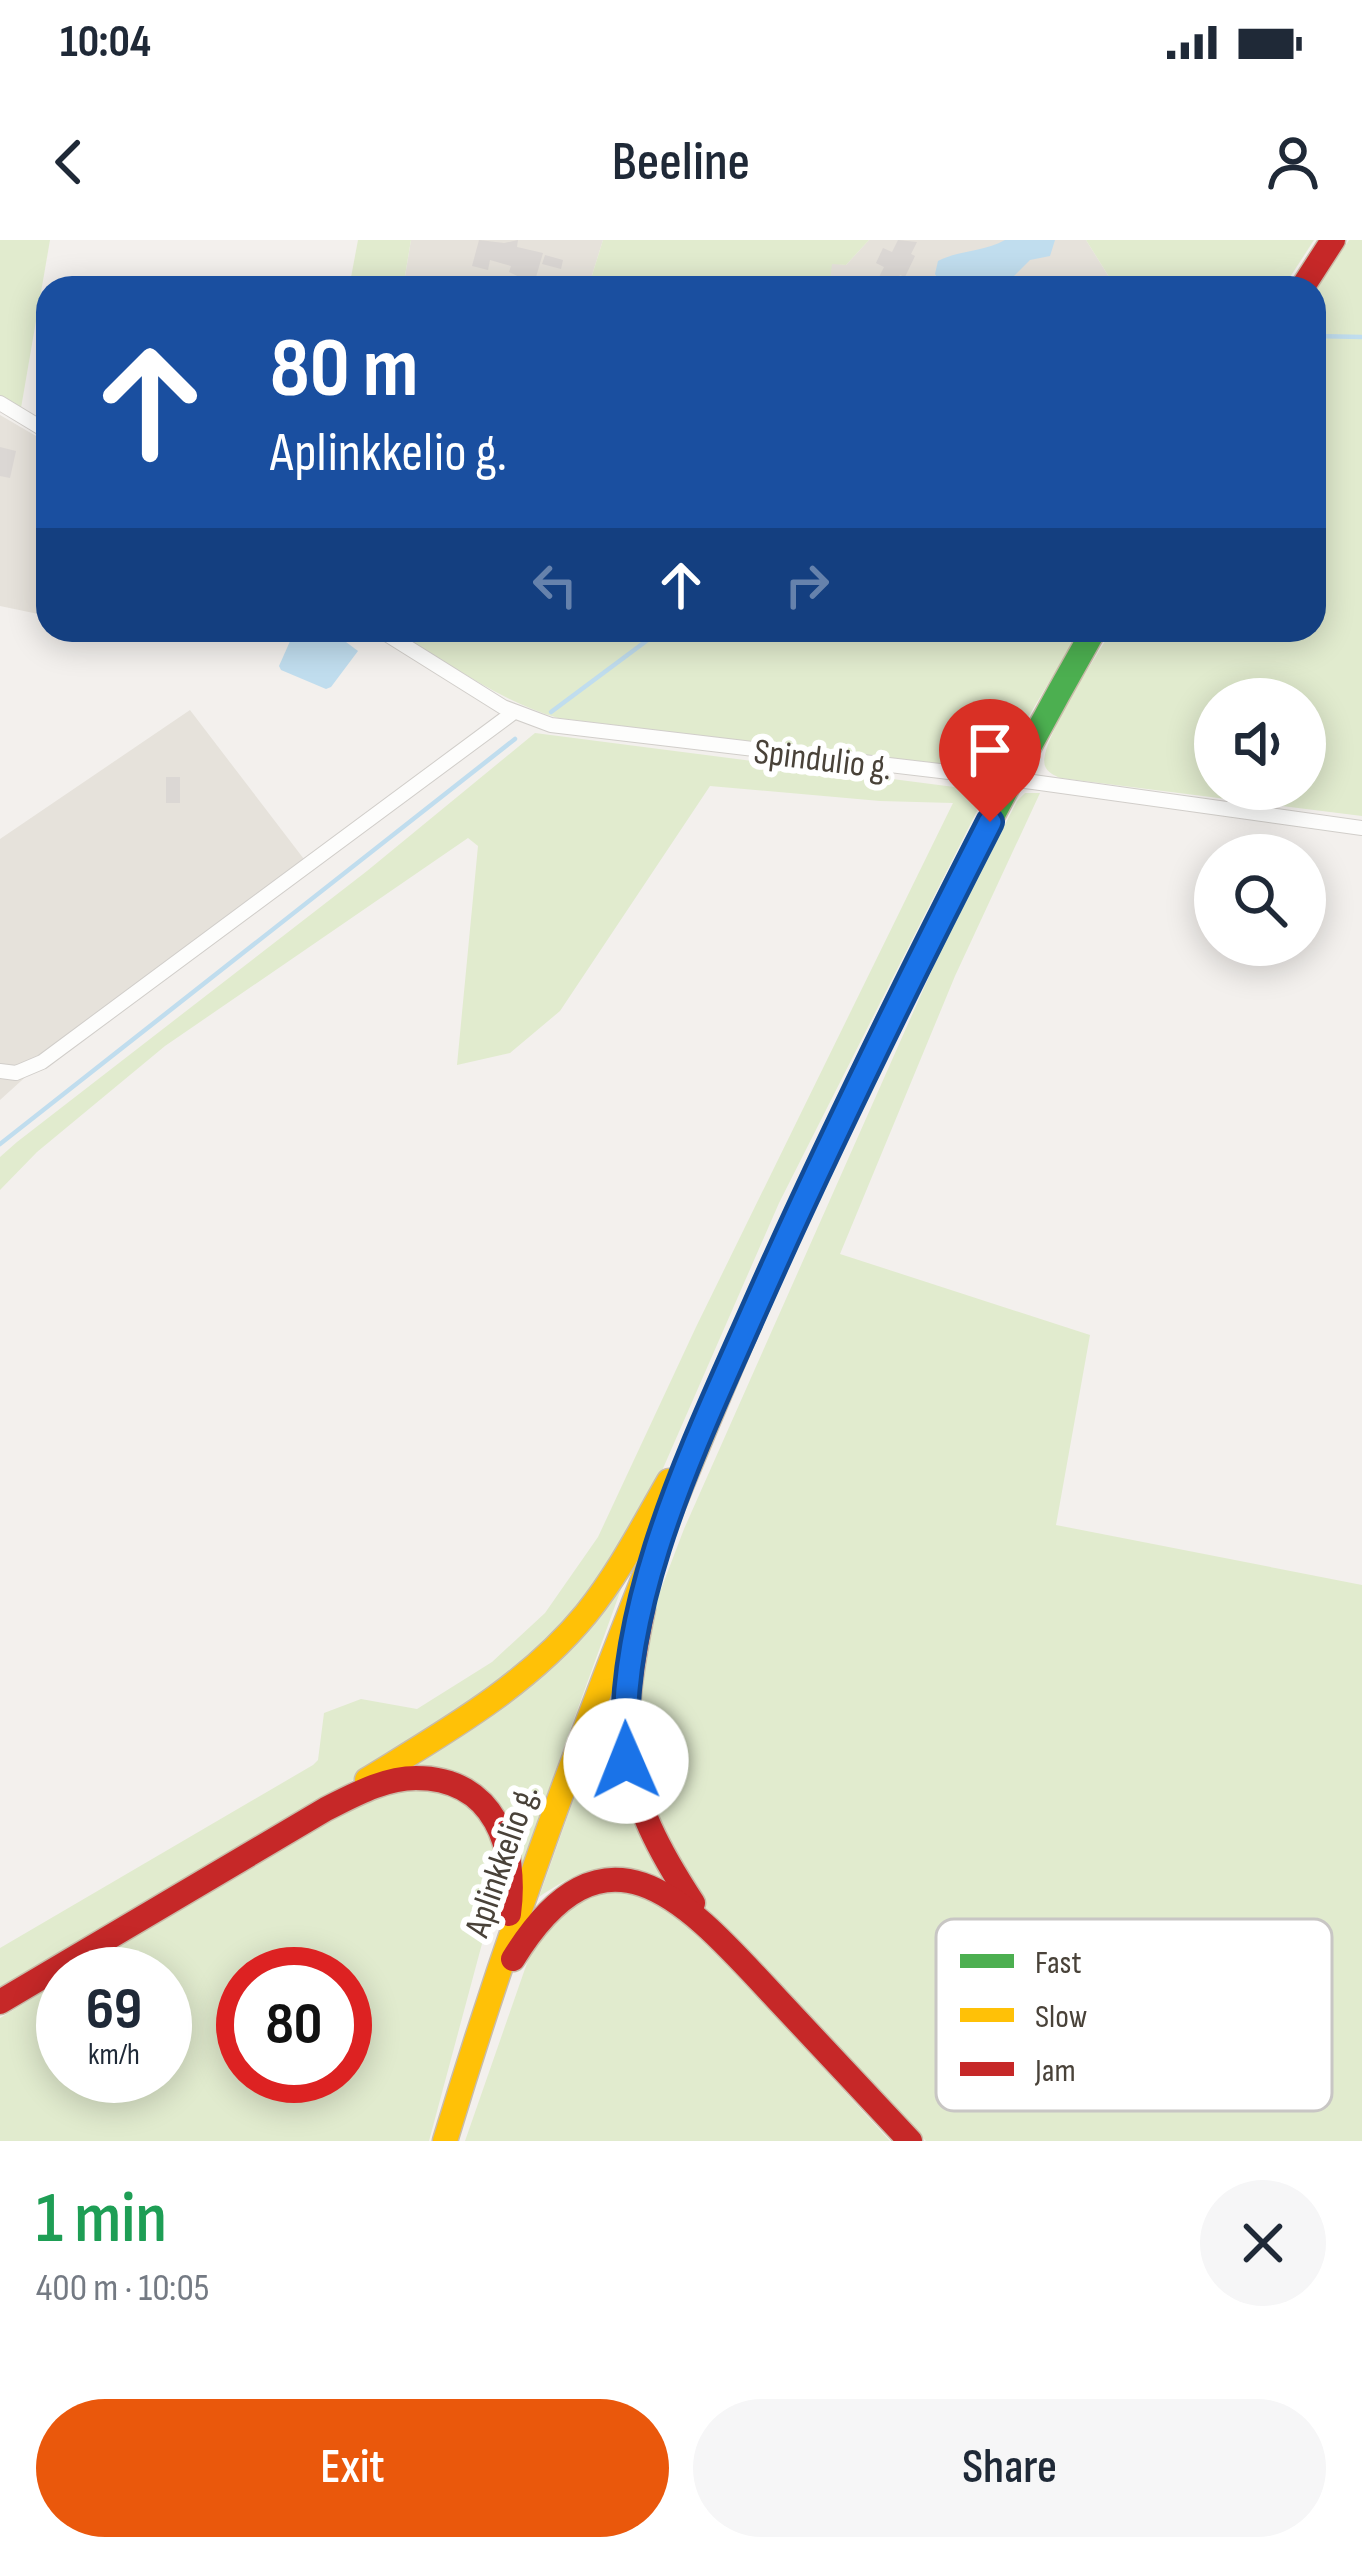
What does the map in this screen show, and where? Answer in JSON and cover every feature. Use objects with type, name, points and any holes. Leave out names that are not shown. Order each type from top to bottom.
[{"type":"highway","points":[[1310,276],[1333,240]]},
{"type":"highway","name":"Aplinkkelio g.","points":[[445,2141],[506,1952],[618,1637],[712,1407],[867,1065],[1087,642]]},
{"type":"highway","points":[[7,1999],[322,1813],[491,1702],[549,1655],[603,1592],[712,1407]]},
{"type":"highway","points":[[656,1550],[625,1696],[626,1761],[651,1840],[708,1925]]},
{"type":"highway","points":[[322,1813],[396,1780],[423,1778],[464,1791],[486,1807],[509,1846],[512,1886],[506,1952]]},
{"type":"highway","points":[[496,1984],[544,1913],[571,1891],[591,1883],[641,1883],[669,1894],[708,1925],[910,2141]]},
{"type":"street","points":[[0,403],[36,425]]},
{"type":"street","name":"Spindulio g.","points":[[400,642],[514,712],[551,725],[1362,828]]},
{"type":"street","points":[[0,1071],[16,1073],[42,1062],[514,712]]},
{"type":"shaded area","points":[[411,240],[603,240],[592,276],[405,276]]},
{"type":"shaded area","points":[[869,240],[1086,240],[1108,276],[830,276],[831,263],[846,265]]},
{"type":"shaded area","points":[[0,415],[36,436],[36,614],[0,606]]},
{"type":"shaded area","points":[[190,710],[310,867],[42,1062],[0,1100],[0,839]]},
{"type":"green space","points":[[0,240],[50,240],[44,276],[36,276],[36,321],[21,408],[0,396]]},
{"type":"green space","points":[[358,240],[411,240],[405,276],[351,276]]},
{"type":"green space","points":[[603,240],[869,240],[846,265],[832,264],[830,276],[592,276]]},
{"type":"green space","points":[[1086,240],[1314,240],[1291,276],[1108,276]]},
{"type":"green space","points":[[1349,240],[1362,240],[1362,816],[1314,810],[1326,810],[1326,678],[1194,678],[1194,795],[1060,778],[1045,766],[1050,739],[1105,642],[1326,642],[1325,276]]},
{"type":"green space","points":[[414,642],[1073,642],[1004,758],[984,770],[558,718],[494,691]]},
{"type":"green space","points":[[535,733],[970,789],[977,811],[779,1203],[661,1473],[619,1552],[550,1643],[494,1690],[320,1801],[70,1947],[36,1947],[36,1967],[0,1988],[0,1948],[313,1765],[318,1760],[324,1713],[361,1699],[417,1709],[492,1662],[545,1613],[598,1537],[953,803],[710,786],[560,1011],[510,1053],[457,1065],[478,846],[468,838],[165,1046],[37,1152],[0,1190],[0,1157],[17,1142],[367,871]]},
{"type":"green space","points":[[1025,793],[1040,793],[955,976],[840,1254],[1090,1335],[1056,1525],[1362,1585],[1362,2141],[926,2141],[718,1923],[684,1881],[656,1835],[630,1728],[650,1618],[684,1529],[943,945]]},
{"type":"green space","points":[[624,1581],[521,1866],[445,1771],[408,1765]]},
{"type":"green space","points":[[613,1688],[615,1719],[669,1885],[633,1873],[602,1870],[573,1878],[539,1897]]},
{"type":"green space","points":[[417,1785],[452,1796],[477,1812],[498,1853],[501,1873],[429,2141],[0,2141],[0,2018],[36,1996],[36,2103],[192,2103],[192,1947],[118,1947],[354,1806]]},
{"type":"green space","points":[[608,1887],[652,1896],[684,1916],[890,2141],[465,2141],[534,1943],[562,1906]]},
{"type":"water","points":[[1005,240],[1055,240],[1050,256],[1030,260],[1014,276],[935,274],[938,261]]},
{"type":"water","points":[[290,642],[346,642],[358,651],[326,689],[279,666]]},
{"type":"building","points":[[479,240],[518,240],[517,247],[543,253],[536,276],[517,276],[509,272],[511,266],[490,260],[488,270],[472,266]]},
{"type":"building","points":[[898,240],[917,242],[905,276],[880,276],[884,267],[876,263],[883,248],[892,252]]},
{"type":"building","points":[[545,255],[563,260],[561,269],[542,264]]},
{"type":"building","points":[[0,447],[16,451],[10,478],[0,476]]},
{"type":"building","points":[[166,777],[180,777],[180,803],[166,803]]},
{"type":"waterway","points":[[1326,336],[1362,337]]},
{"type":"waterway","points":[[551,712],[645,642]]},
{"type":"waterway","points":[[0,1144],[515,739]]},
{"type":"traffic: fast","points":[[757,1306],[916,964],[1087,642]]},
{"type":"traffic: slow","points":[[445,2141],[513,1929],[589,1719],[757,1306]]},
{"type":"traffic: slow","points":[[367,1780],[484,1706],[563,1640],[609,1582],[669,1481]]},
{"type":"traffic: jam","points":[[1310,276],[1333,240]]},
{"type":"traffic: jam","points":[[643,1609],[629,1694],[630,1762],[650,1828],[693,1903]]},
{"type":"traffic: jam","points":[[0,2002],[326,1809],[392,1781],[443,1781],[483,1804],[504,1842],[511,1889],[509,1914]]},
{"type":"traffic: jam","points":[[513,1959],[548,1913],[582,1887],[616,1880],[648,1887],[681,1905],[713,1932],[910,2141]]},
{"type":"route","points":[[626,1761],[625,1696],[656,1550],[786,1238],[990,822]]}]
